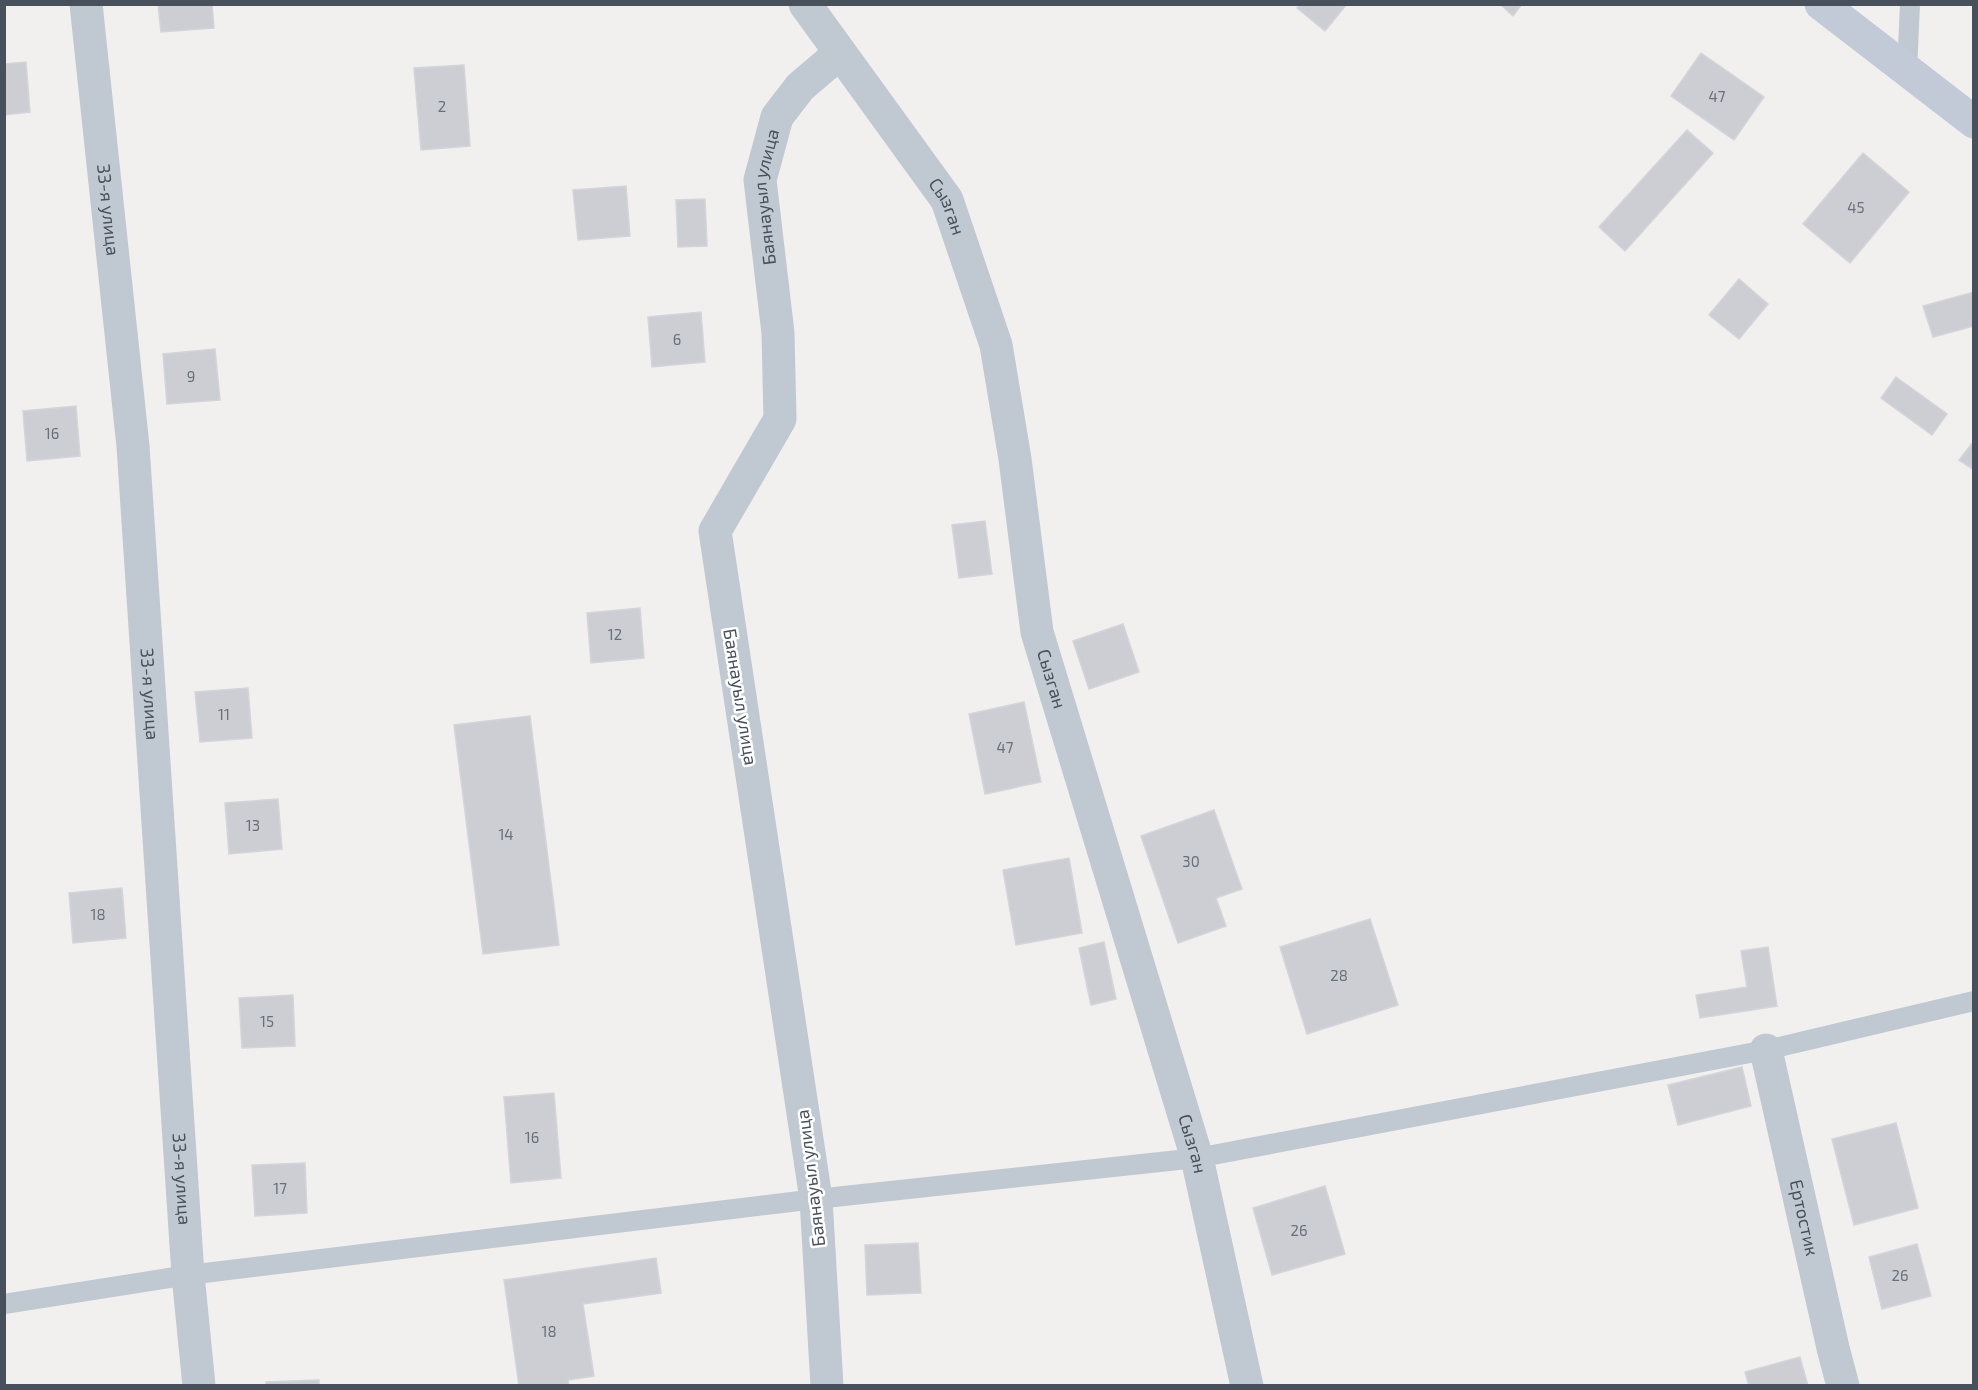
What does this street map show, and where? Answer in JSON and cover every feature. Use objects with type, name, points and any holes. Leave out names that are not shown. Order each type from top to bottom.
[{"type":"main road","points":[[1821,4],[1974,122]]},
{"type":"street","name":"33-я улица","points":[[86,4],[133,446],[188,1275],[199,1386]]},
{"type":"street","name":"Сызган","points":[[805,4],[947,200],[996,345],[1015,459],[1037,632],[1197,1158],[1246,1386]]},
{"type":"street","name":"Баянауыл улица","points":[[827,1386],[816,1198],[714,531],[780,419],[778,333],[760,180],[777,117],[800,87],[840,53]]},
{"type":"street","name":"Ертостик","points":[[1766,1050],[1843,1386]]},
{"type":"lane","points":[[1907,71],[1910,4]]},
{"type":"lane","points":[[4,1304],[188,1275],[816,1198],[1197,1158],[1766,1050],[1974,1000]]},
{"type":"building","points":[[158,4],[212,4],[214,28],[161,32]]},
{"type":"building","points":[[1301,4],[1347,4],[1325,31],[1297,8]]},
{"type":"building","points":[[1500,4],[1522,4],[1513,16]]},
{"type":"building","points":[[1701,53],[1764,97],[1734,140],[1671,96]]},
{"type":"building","points":[[26,62],[30,112],[4,115],[4,64]]},
{"type":"building","points":[[464,65],[470,146],[421,150],[414,68]]},
{"type":"building","points":[[1687,130],[1713,153],[1625,251],[1599,227]]},
{"type":"building","points":[[1863,153],[1909,192],[1850,263],[1803,224]]},
{"type":"building","points":[[626,186],[630,236],[578,240],[573,190]]},
{"type":"building","points":[[705,199],[707,246],[678,247],[676,200]]},
{"type":"building","points":[[1739,279],[1768,304],[1739,339],[1709,315]]},
{"type":"building","points":[[1974,292],[1974,326],[1933,337],[1923,306]]},
{"type":"building","points":[[701,312],[705,362],[652,367],[648,317]]},
{"type":"building","points":[[215,349],[220,400],[167,404],[163,354]]},
{"type":"building","points":[[1896,377],[1947,414],[1932,435],[1881,398]]},
{"type":"building","points":[[76,406],[80,456],[27,461],[23,411]]},
{"type":"building","points":[[1974,441],[1974,470],[1959,460]]},
{"type":"building","points":[[985,521],[992,574],[959,578],[952,525]]},
{"type":"building","points":[[640,608],[644,658],[591,663],[587,613]]},
{"type":"building","points":[[1123,624],[1139,672],[1089,689],[1073,641]]},
{"type":"building","points":[[248,688],[252,738],[200,742],[195,692]]},
{"type":"building","points":[[1024,702],[1041,782],[985,794],[969,714]]},
{"type":"building","points":[[530,716],[559,945],[483,954],[454,725]]},
{"type":"building","points":[[278,799],[282,849],[229,854],[225,803]]},
{"type":"building","points":[[1214,810],[1242,889],[1216,898],[1226,926],[1178,943],[1141,836]]},
{"type":"building","points":[[1069,858],[1082,933],[1016,945],[1003,870]]},
{"type":"building","points":[[122,888],[126,938],[73,943],[69,893]]},
{"type":"building","points":[[1370,919],[1398,1005],[1307,1034],[1280,947]]},
{"type":"building","points":[[1104,942],[1116,999],[1091,1005],[1079,948]]},
{"type":"building","points":[[1768,947],[1777,1006],[1700,1018],[1696,995],[1747,987],[1741,951]]},
{"type":"building","points":[[293,995],[295,1046],[242,1048],[239,998]]},
{"type":"building","points":[[1742,1067],[1751,1106],[1678,1125],[1668,1085]]},
{"type":"building","points":[[554,1093],[561,1178],[511,1183],[504,1097]]},
{"type":"building","points":[[1896,1123],[1918,1208],[1854,1225],[1832,1139]]},
{"type":"building","points":[[305,1163],[307,1213],[255,1216],[252,1165]]},
{"type":"building","points":[[1325,1186],[1345,1254],[1272,1275],[1253,1208]]},
{"type":"building","points":[[918,1243],[921,1293],[867,1295],[865,1245]]},
{"type":"building","points":[[1917,1244],[1931,1296],[1882,1309],[1869,1257]]},
{"type":"building","points":[[656,1258],[661,1293],[583,1304],[594,1376],[568,1380],[569,1386],[519,1386],[504,1280]]},
{"type":"building","points":[[1800,1357],[1808,1386],[1749,1386],[1745,1372]]},
{"type":"building","points":[[319,1380],[319,1386],[266,1386],[266,1382]]}]
